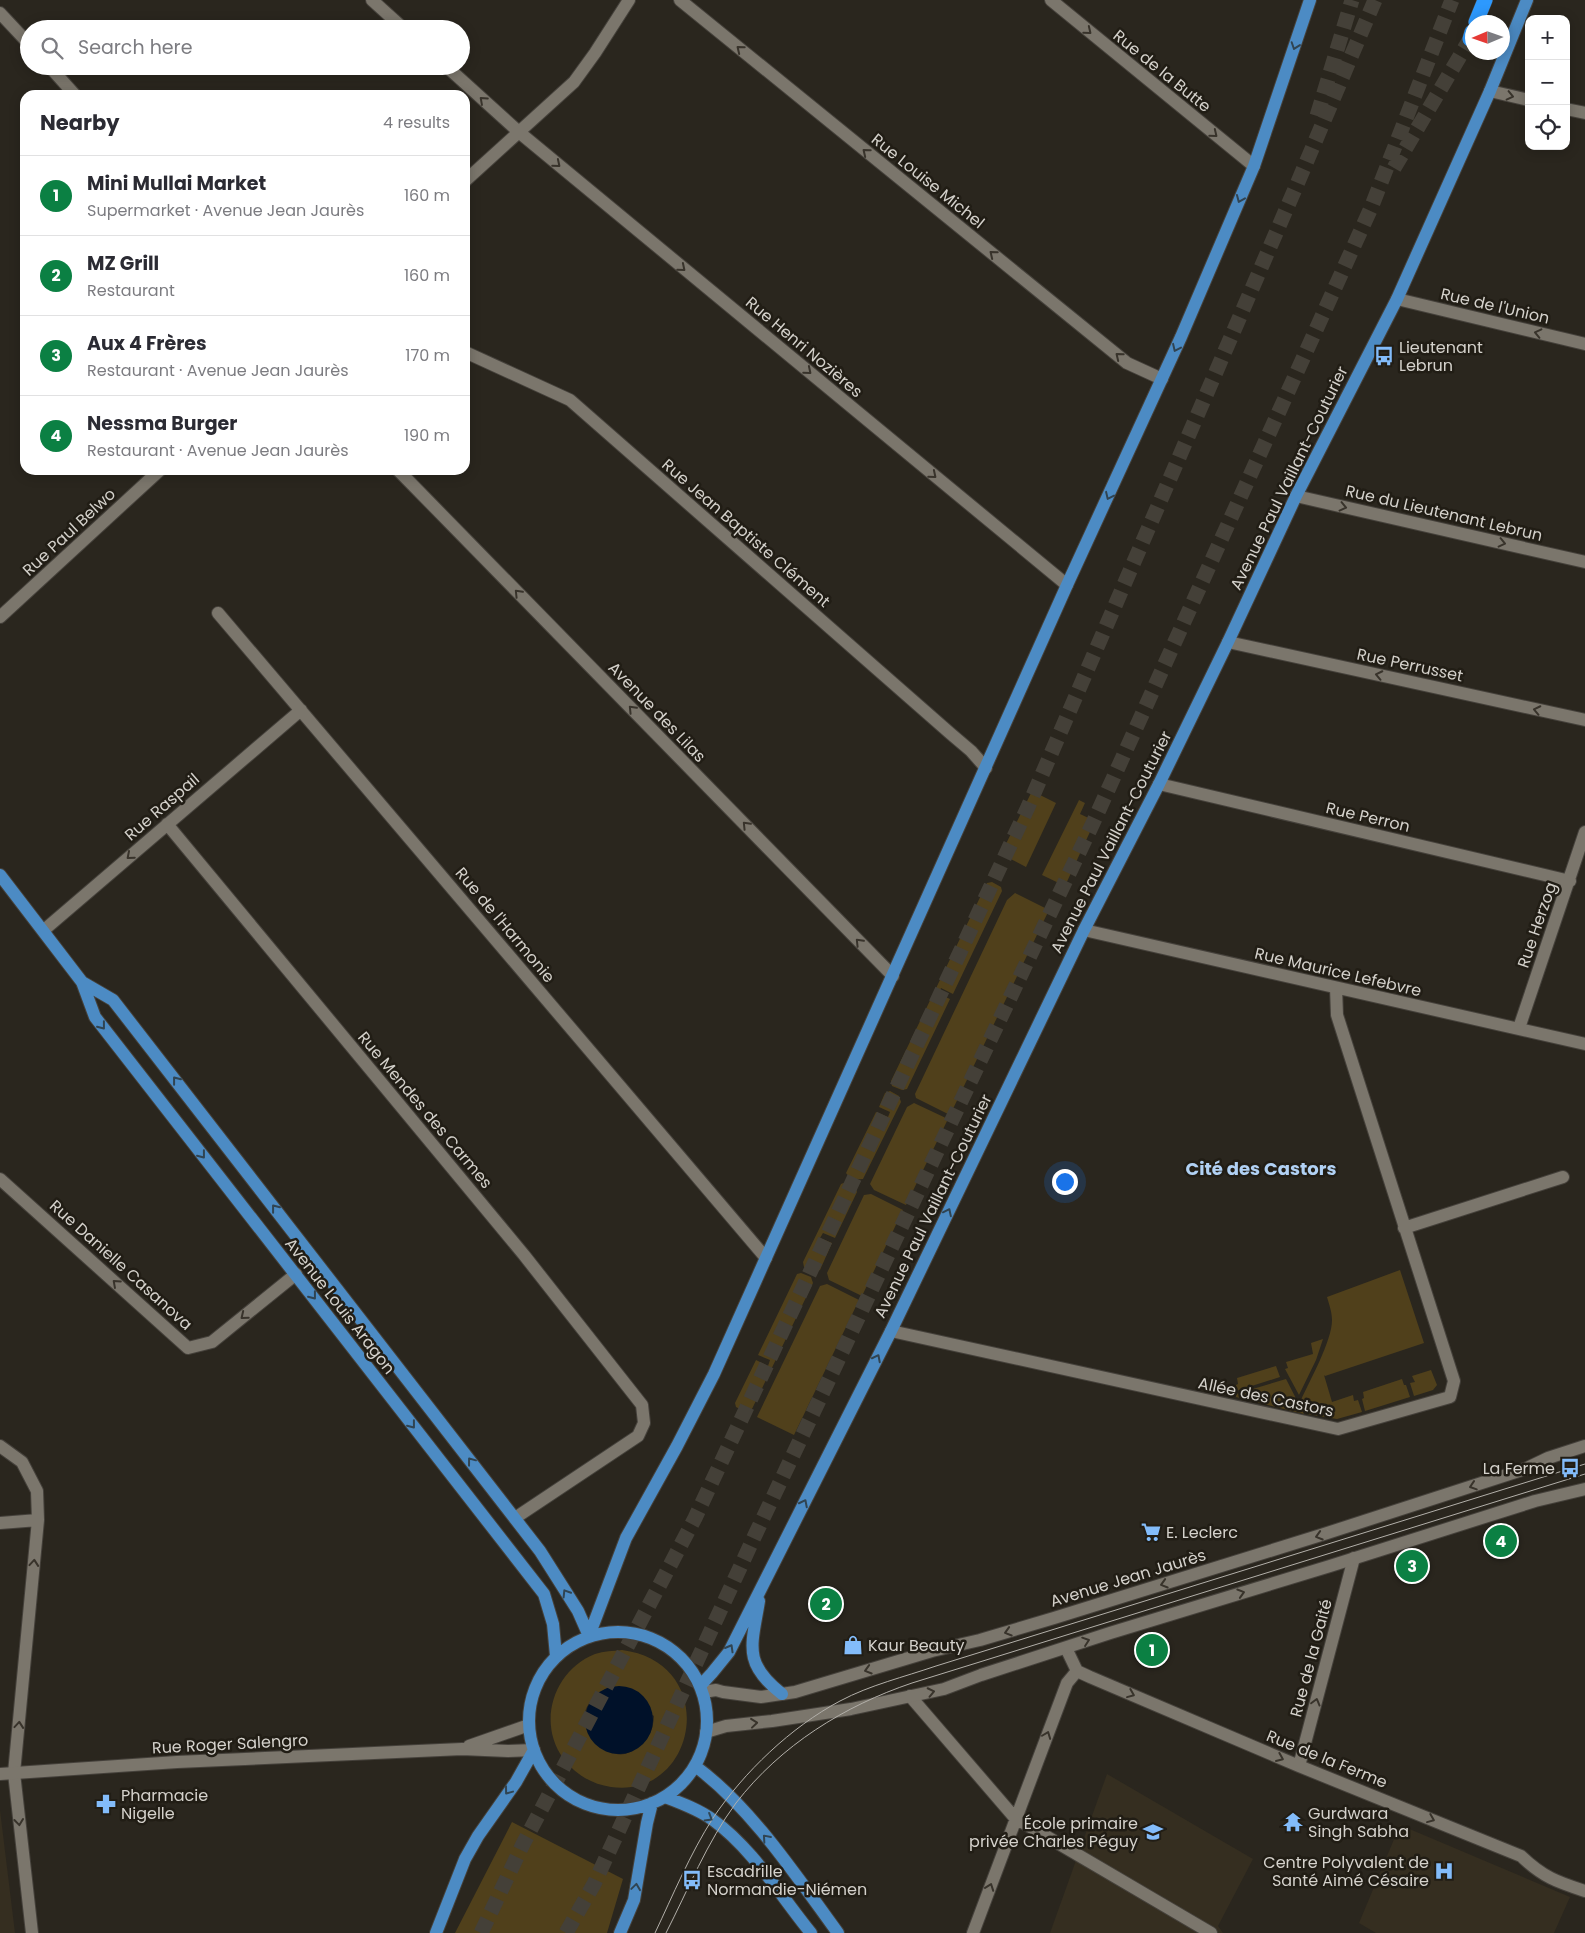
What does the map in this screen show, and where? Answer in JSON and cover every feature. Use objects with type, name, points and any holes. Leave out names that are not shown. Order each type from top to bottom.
[{"type":"highway","points":[[1479,15],[1485,0]]},
{"type":"main road","points":[[589,1636],[626,1538],[710,1382],[1067,585],[1162,379],[1254,166],[1310,0]]},
{"type":"main road","name":"Avenue Paul Vaillant-Couturier","points":[[701,1689],[729,1652],[891,1331],[1084,930],[1159,784],[1228,642],[1296,496],[1397,299],[1490,91],[1527,0]]},
{"type":"main road","name":"Avenue Louis Aragon","points":[[0,875],[82,982],[95,1017],[544,1594],[553,1624],[556,1656]]},
{"type":"main road","name":"Avenue Louis Aragon","points":[[82,982],[114,1000],[540,1550],[578,1611],[589,1636]]},
{"type":"main road","points":[[760,1591],[752,1648],[754,1663],[768,1684],[782,1694]]},
{"type":"main road","points":[[622,1631],[639,1633],[655,1639],[682,1658],[692,1671],[701,1689],[707,1712],[706,1732],[695,1766],[687,1778],[665,1797],[637,1808],[621,1810],[597,1807],[574,1799],[561,1790],[550,1778],[540,1765],[534,1750],[529,1725],[530,1703],[542,1673],[556,1656],[572,1644],[589,1636],[605,1632],[622,1631]]},
{"type":"main road","points":[[436,1933],[465,1859],[478,1836],[516,1782],[534,1750]]},
{"type":"main road","points":[[695,1766],[710,1776],[782,1855],[838,1933]]},
{"type":"main road","points":[[665,1797],[713,1819],[721,1826],[747,1852],[811,1933]]},
{"type":"main road","points":[[620,1933],[634,1900],[652,1803]]},
{"type":"street","points":[[372,0],[394,20]]},
{"type":"street","points":[[470,177],[574,82],[629,0]]},
{"type":"street","name":"Rue Louise Michel","points":[[680,0],[1127,363],[1162,379]]},
{"type":"street","name":"Rue de la Butte","points":[[1051,0],[1254,166]]},
{"type":"street","points":[[0,13],[20,34]]},
{"type":"street","points":[[57,75],[71,90]]},
{"type":"street","name":"Rue Henri Nozières","points":[[456,75],[520,133],[1067,585]]},
{"type":"street","points":[[1490,91],[1525,99]]},
{"type":"street","points":[[1570,110],[1585,113]]},
{"type":"street","name":"Rue de l'Union","points":[[1397,299],[1585,344]]},
{"type":"street","name":"Rue Jean Baptiste Clément","points":[[470,354],[570,400],[971,751],[986,768]]},
{"type":"street","name":"Rue Paul Belwo","points":[[0,617],[155,475]]},
{"type":"street","name":"Avenue des Lilas","points":[[403,475],[893,976]]},
{"type":"street","name":"Rue du Lieutenant Lebrun","points":[[1296,496],[1585,562]]},
{"type":"street","name":"Rue de l'Harmonie","points":[[218,613],[766,1258]]},
{"type":"street","name":"Rue Perrusset","points":[[1228,642],[1585,720]]},
{"type":"street","name":"Rue Raspail","points":[[44,930],[301,710]]},
{"type":"street","name":"Rue Perron","points":[[1159,784],[1570,881]]},
{"type":"street","name":"Rue Mendes des Carmes","points":[[167,824],[524,1255],[642,1405],[644,1423],[638,1436],[515,1518]]},
{"type":"street","name":"Rue Herzog","points":[[1519,1028],[1585,832]]},
{"type":"street","name":"Rue Maurice Lefebvre","points":[[1084,930],[1585,1044]]},
{"type":"street","name":"Allée des Castors","points":[[891,1331],[1338,1429],[1450,1397],[1454,1380],[1337,1015],[1336,988]]},
{"type":"street","points":[[1404,1228],[1563,1177]]},
{"type":"street","name":"Rue Danielle Casanova","points":[[0,1179],[188,1348],[212,1342],[296,1274]]},
{"type":"street","points":[[0,1446],[22,1462],[37,1491],[38,1520],[14,1773],[32,1933]]},
{"type":"street","name":"Avenue Jean Jaurès","points":[[701,1689],[761,1697],[794,1692],[932,1651],[980,1640],[1054,1618],[1410,1507],[1525,1469],[1548,1458],[1585,1446]]},
{"type":"street","points":[[706,1732],[726,1726],[772,1721],[944,1689],[1110,1633],[1535,1501],[1585,1489]]},
{"type":"street","points":[[0,1522],[38,1520]]},
{"type":"street","name":"Rue de la Gaité","points":[[1298,1766],[1354,1558]]},
{"type":"street","points":[[973,1933],[1067,1683],[1077,1671],[1066,1648]]},
{"type":"street","name":"Rue de la Ferme","points":[[1077,1671],[1298,1766],[1521,1856],[1537,1871],[1555,1882],[1585,1891]]},
{"type":"street","points":[[910,1696],[1015,1818],[1211,1933]]},
{"type":"street","name":"Rue Roger Salengro","points":[[462,1748],[529,1725]]},
{"type":"street","name":"Rue Roger Salengro","points":[[0,1774],[177,1762],[462,1748],[508,1751],[534,1750]]},
{"type":"shaded area","points":[[1032,791],[1056,803],[1026,867],[1001,854]]},
{"type":"shaded area","points":[[1079,800],[1085,803],[1080,814],[1095,821],[1065,886],[1042,875]]},
{"type":"shaded area","points":[[992,882],[1001,887],[1002,891],[953,994],[941,988],[939,994],[950,999],[907,1089],[902,1090],[892,1086],[891,1081],[987,883]]},
{"type":"shaded area","points":[[1015,893],[1049,910],[950,1115],[916,1098],[915,1094],[1007,900]]},
{"type":"shaded area","points":[[890,1091],[899,1096],[901,1102],[863,1179],[851,1178],[846,1173],[876,1112],[888,1117],[890,1112],[879,1107],[885,1093]]},
{"type":"shaded area","points":[[914,1103],[948,1119],[906,1205],[874,1190],[870,1184],[907,1107]]},
{"type":"shaded area","points":[[846,1182],[855,1186],[857,1192],[835,1238],[823,1233],[820,1238],[832,1243],[820,1270],[814,1272],[804,1267],[803,1262],[841,1184]]},
{"type":"shaded area","points":[[871,1194],[903,1210],[862,1296],[829,1280],[827,1273],[864,1195]]},
{"type":"shaded area","points":[[1400,1270],[1424,1343],[1324,1375],[1332,1402],[1353,1395],[1354,1401],[1358,1400],[1362,1412],[1337,1419],[1307,1414],[1301,1400],[1325,1349],[1331,1329],[1332,1314],[1327,1297]]},
{"type":"shaded area","points":[[801,1273],[811,1277],[813,1283],[751,1411],[746,1412],[736,1407],[735,1403],[756,1360],[768,1366],[770,1360],[758,1355],[797,1274]]},
{"type":"shaded area","points":[[827,1284],[859,1300],[794,1435],[757,1417],[820,1286]]},
{"type":"shaded area","points":[[1323,1339],[1316,1360],[1299,1395],[1285,1369],[1288,1368],[1286,1362],[1313,1354],[1311,1343]]},
{"type":"shaded area","points":[[1276,1366],[1280,1377],[1236,1391],[1237,1378]]},
{"type":"shaded area","points":[[1431,1370],[1437,1385],[1433,1390],[1414,1396],[1410,1383],[1415,1382],[1412,1376]]},
{"type":"shaded area","points":[[1286,1379],[1304,1414],[1236,1397],[1236,1394]]},
{"type":"shaded area","points":[[1402,1379],[1410,1397],[1365,1411],[1362,1399],[1364,1398],[1363,1392]]},
{"type":"shaded area","points":[[622,1650],[654,1660],[674,1679],[685,1702],[686,1728],[679,1752],[663,1772],[641,1785],[611,1787],[584,1777],[563,1758],[555,1744],[551,1729],[551,1713],[554,1698],[560,1684],[569,1672],[595,1654]],"holes":[[[612,1686],[654,1716],[652,1729],[646,1739],[633,1751],[621,1754],[611,1752],[596,1740],[587,1730],[584,1721],[590,1702],[594,1697]]]},
{"type":"shaded area","points":[[1107,1774],[1253,1859],[1218,1926],[1223,1933],[1050,1933]]},
{"type":"shaded area","points":[[0,1810],[15,1933],[0,1933]]},
{"type":"shaded area","points":[[512,1822],[623,1879],[607,1933],[455,1933]]},
{"type":"shaded area","name":"Centre Polyvalent de Santé Aimé Césaire","points":[[1400,1825],[1570,1897],[1554,1933],[1376,1933],[1359,1923]]},
{"type":"water","points":[[612,1686],[626,1686],[638,1691],[648,1701],[653,1713],[653,1727],[648,1739],[638,1749],[626,1754],[612,1754],[600,1749],[590,1739],[585,1727],[585,1713],[590,1701],[600,1691]]},
{"type":"tunnel","points":[[1317,116],[1352,0]]},
{"type":"tunnel","points":[[481,1933],[523,1844],[695,1518],[1028,807],[1375,0]]},
{"type":"tunnel","points":[[566,1933],[594,1884],[756,1533],[1093,823],[1371,208],[1452,0]]},
{"type":"tunnel","points":[[1394,168],[1465,47]]},
{"type":"tram line","points":[[655,1933],[697,1846],[725,1801],[754,1768],[786,1737],[851,1695],[936,1666],[1585,1464]]},
{"type":"tram line","points":[[666,1933],[698,1866],[736,1803],[773,1763],[794,1746],[815,1730],[862,1703],[912,1683],[1585,1474]]},
{"type":"place","name":"Lieutenant Lebrun","points":[[1384,356]]},
{"type":"place","name":"La Ferme","points":[[1570,1468]]},
{"type":"place","name":"E. Leclerc","points":[[1151,1532]]},
{"type":"place","name":"Nessma Burger","points":[[1501,1541]]},
{"type":"place","name":"Aux 4 Frères","points":[[1412,1566]]},
{"type":"place","name":"MZ Grill","points":[[826,1604]]},
{"type":"place","name":"Kaur Beauty","points":[[853,1645]]},
{"type":"place","name":"Mini Mullai Market","points":[[1152,1650]]},
{"type":"place","name":"Pharmacie Nigelle","points":[[106,1804]]},
{"type":"place","name":"Gurdwara Singh Sabha","points":[[1293,1822]]},
{"type":"place","name":"École primaire privée Charles Péguy","points":[[1153,1832]]},
{"type":"place","name":"Centre Polyvalent de Santé Aimé Césaire","points":[[1444,1871]]},
{"type":"place","name":"Escadrille Normandie-Niémen","points":[[692,1880]]},
{"type":"district","name":"Cité des Castors","points":[[1261,1168]]}]
